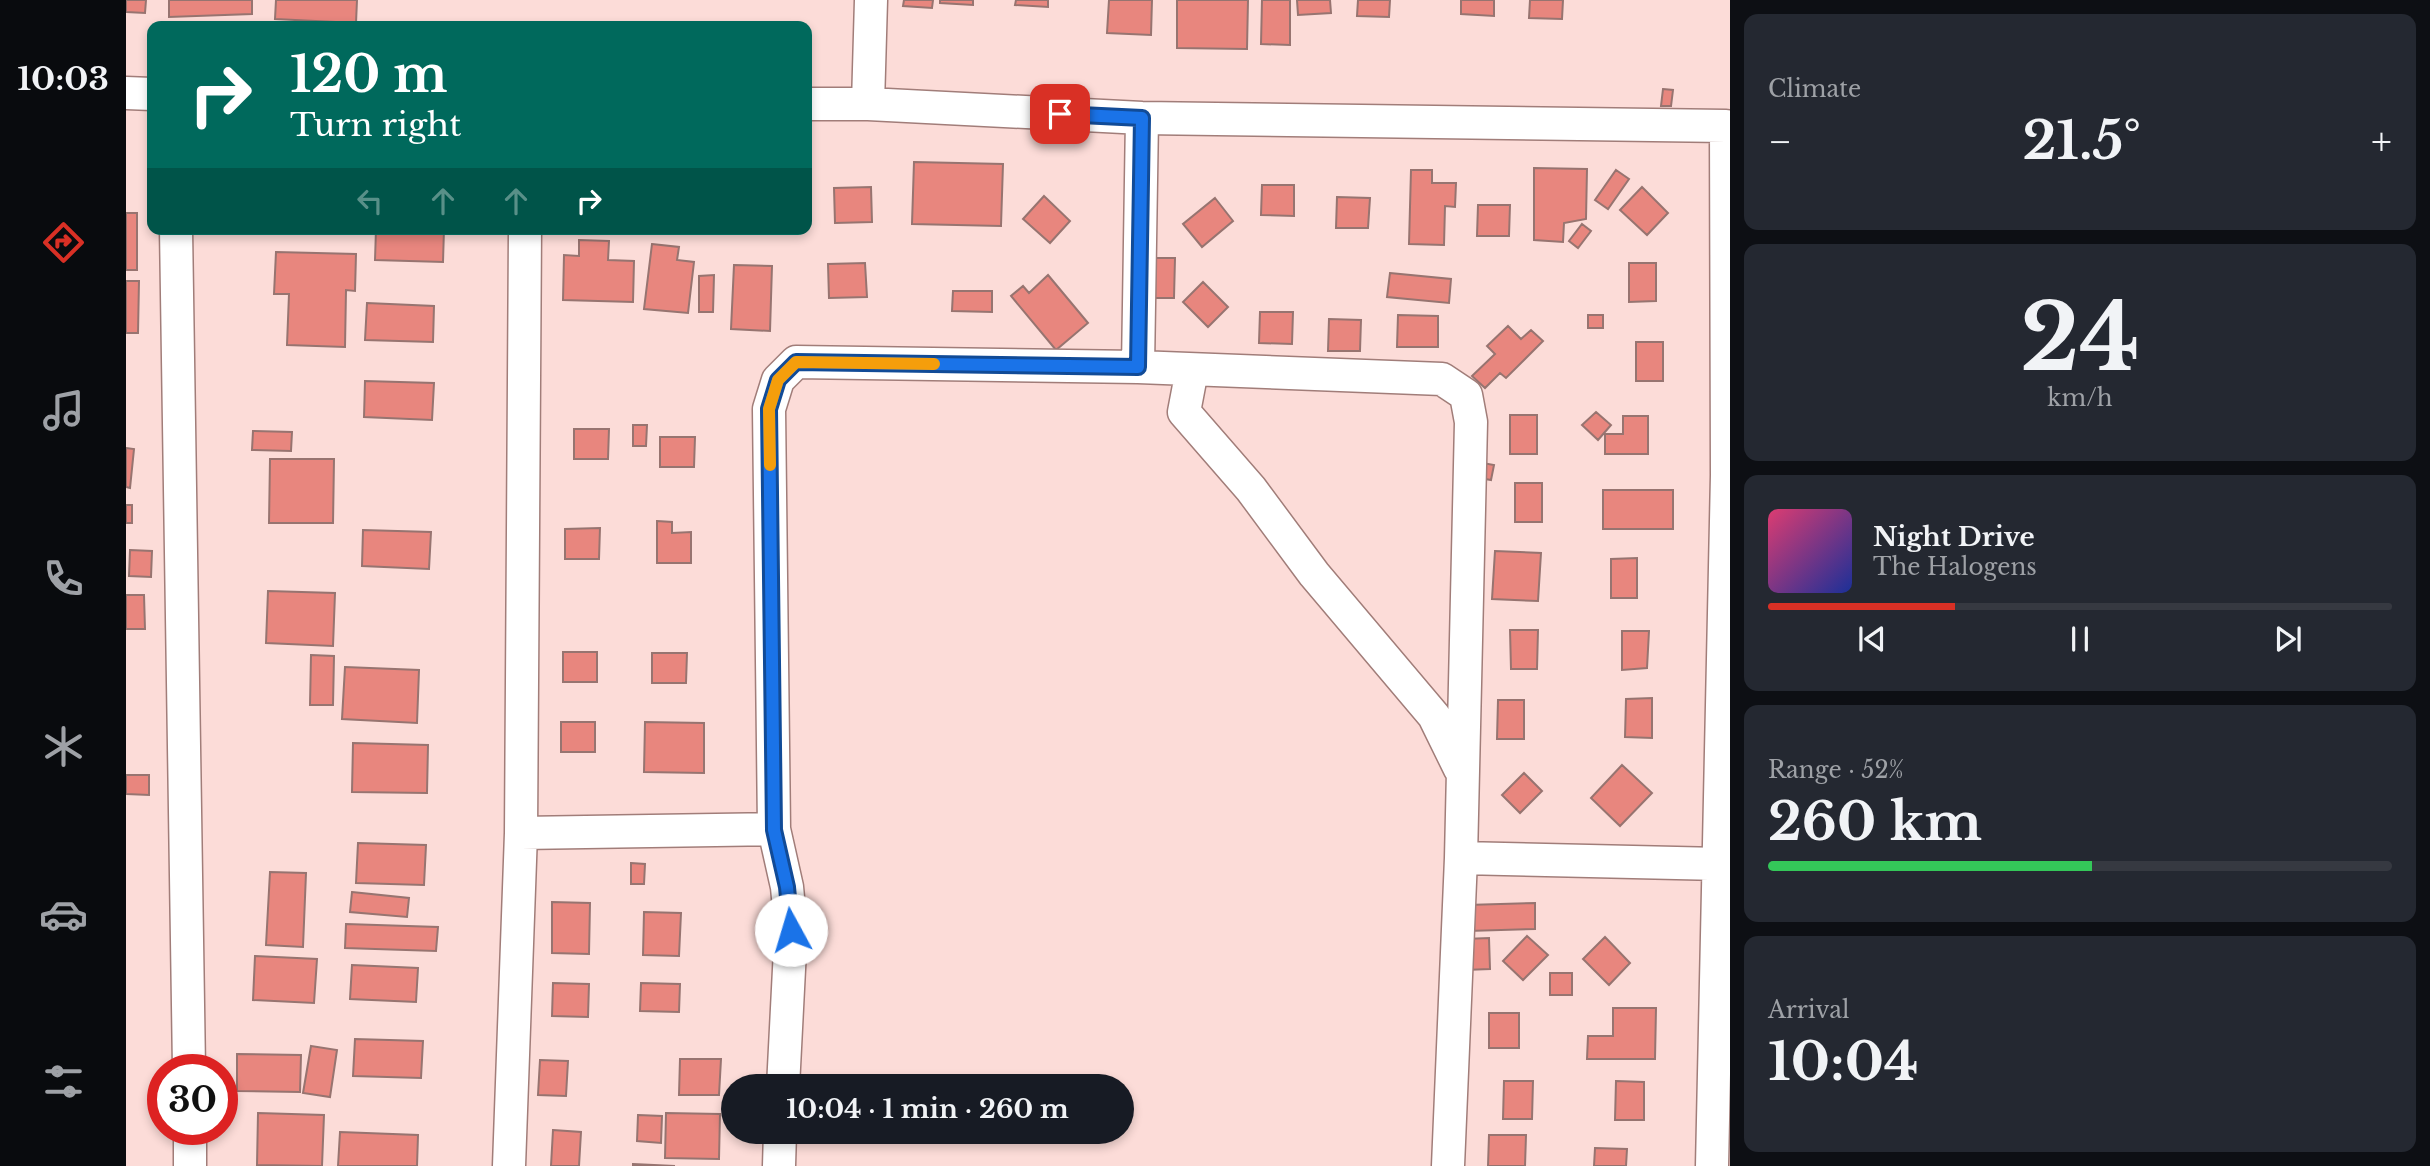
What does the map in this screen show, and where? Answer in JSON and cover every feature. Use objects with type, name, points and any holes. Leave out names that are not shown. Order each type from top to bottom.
[{"type":"street","points":[[868,104],[871,0]]},
{"type":"street","points":[[126,93],[147,94]]},
{"type":"street","points":[[812,104],[868,104],[1142,118],[1728,126],[1727,475],[1712,1166]]},
{"type":"street","points":[[1138,367],[1142,118]]},
{"type":"street","points":[[176,235],[189,1054]]},
{"type":"street","points":[[509,1166],[521,833],[525,235]]},
{"type":"street","points":[[784,1074],[791,930],[787,887],[774,830],[769,409],[778,380],[796,362],[1138,367],[1442,379],[1466,395],[1471,422],[1461,858],[1448,1166]]},
{"type":"street","points":[[1192,370],[1184,412],[1251,489],[1314,573],[1434,716],[1463,775]]},
{"type":"street","points":[[521,833],[774,830]]},
{"type":"street","points":[[1461,858],[1720,864]]},
{"type":"street","points":[[779,1166],[780,1144]]},
{"type":"street","points":[[190,1145],[190,1166]]},
{"type":"building","points":[[126,0],[146,0],[145,13],[126,12]]},
{"type":"building","points":[[169,0],[252,0],[252,14],[169,17]]},
{"type":"building","points":[[276,0],[357,0],[356,21],[275,19]]},
{"type":"building","points":[[904,0],[933,0],[932,8],[903,6]]},
{"type":"building","points":[[940,0],[973,0],[973,5],[940,3]]},
{"type":"building","points":[[1016,0],[1048,0],[1048,7],[1015,5]]},
{"type":"building","points":[[1109,0],[1152,0],[1151,35],[1107,33]]},
{"type":"building","points":[[1177,0],[1248,0],[1247,49],[1177,48]]},
{"type":"building","points":[[1262,0],[1290,0],[1290,45],[1261,44]]},
{"type":"building","points":[[1297,0],[1330,0],[1331,13],[1298,15]]},
{"type":"building","points":[[1358,0],[1390,0],[1389,17],[1357,16]]},
{"type":"building","points":[[1461,0],[1494,0],[1494,16],[1461,14]]},
{"type":"building","points":[[1530,0],[1563,0],[1562,19],[1529,18]]},
{"type":"building","points":[[1663,89],[1673,90],[1671,106],[1661,106]]},
{"type":"building","points":[[914,162],[1003,164],[1001,226],[912,224]]},
{"type":"building","points":[[1534,168],[1587,169],[1586,219],[1564,223],[1563,242],[1534,240]]},
{"type":"building","points":[[1411,170],[1432,170],[1432,183],[1456,183],[1455,207],[1445,206],[1444,245],[1409,244]]},
{"type":"building","points":[[1616,170],[1629,179],[1608,209],[1595,200]]},
{"type":"building","points":[[1262,185],[1294,185],[1294,216],[1261,215]]},
{"type":"building","points":[[871,187],[872,222],[835,223],[834,188]]},
{"type":"building","points":[[1642,187],[1668,213],[1647,235],[1620,210]]},
{"type":"building","points":[[1044,196],[1070,221],[1050,243],[1023,219]]},
{"type":"building","points":[[1337,197],[1370,198],[1368,228],[1336,228]]},
{"type":"building","points":[[1215,198],[1233,221],[1202,247],[1183,224]]},
{"type":"building","points":[[1478,205],[1510,205],[1509,236],[1477,236]]},
{"type":"building","points":[[126,213],[137,213],[137,270],[126,270]]},
{"type":"building","points":[[1582,224],[1591,231],[1578,248],[1569,241]]},
{"type":"building","points":[[376,235],[444,235],[443,262],[375,260]]},
{"type":"building","points":[[579,240],[609,241],[608,260],[634,261],[633,302],[563,300],[564,255],[579,256]]},
{"type":"building","points":[[652,244],[679,247],[677,260],[694,262],[688,313],[644,309]]},
{"type":"building","points":[[276,252],[356,254],[355,291],[346,290],[345,347],[287,345],[289,294],[274,294]]},
{"type":"building","points":[[1153,258],[1175,258],[1174,298],[1153,298]]},
{"type":"building","points":[[865,263],[867,297],[829,298],[828,264]]},
{"type":"building","points":[[1629,263],[1656,263],[1656,301],[1629,302]]},
{"type":"building","points":[[734,265],[772,266],[770,331],[731,329]]},
{"type":"building","points":[[1390,273],[1451,279],[1449,303],[1387,297]]},
{"type":"building","points":[[714,275],[713,312],[699,312],[699,276]]},
{"type":"building","points":[[1048,275],[1088,323],[1056,350],[1011,296],[1023,286],[1029,293]]},
{"type":"building","points":[[126,281],[139,281],[138,333],[126,333]]},
{"type":"building","points":[[1203,282],[1228,307],[1208,327],[1183,302]]},
{"type":"building","points":[[953,291],[992,291],[992,312],[952,311]]},
{"type":"building","points":[[367,303],[434,306],[433,342],[365,340]]},
{"type":"building","points":[[1260,312],[1293,312],[1292,344],[1259,343]]},
{"type":"building","points":[[1398,315],[1438,316],[1438,347],[1397,347]]},
{"type":"building","points":[[1588,315],[1603,315],[1603,328],[1588,328]]},
{"type":"building","points":[[1329,319],[1361,320],[1360,351],[1328,351]]},
{"type":"building","points":[[1508,326],[1521,339],[1531,330],[1543,341],[1506,378],[1500,373],[1485,388],[1472,376],[1495,354],[1487,346]]},
{"type":"building","points":[[1636,342],[1663,342],[1663,381],[1636,381]]},
{"type":"building","points":[[365,381],[434,383],[432,420],[364,417]]},
{"type":"building","points":[[1596,412],[1611,425],[1598,440],[1582,425]]},
{"type":"building","points":[[1510,415],[1537,415],[1537,454],[1510,454]]},
{"type":"building","points":[[1623,416],[1648,416],[1648,454],[1605,454],[1605,434],[1623,434]]},
{"type":"building","points":[[633,425],[647,425],[646,446],[633,446]]},
{"type":"building","points":[[574,429],[609,429],[608,459],[574,459]]},
{"type":"building","points":[[253,431],[292,432],[291,451],[252,450]]},
{"type":"building","points":[[660,437],[695,437],[694,467],[660,467]]},
{"type":"building","points":[[126,448],[134,449],[130,488],[126,487]]},
{"type":"building","points":[[270,459],[334,459],[333,523],[269,523]]},
{"type":"building","points":[[1477,462],[1494,465],[1491,480],[1474,477]]},
{"type":"building","points":[[1515,483],[1542,483],[1542,522],[1515,522]]},
{"type":"building","points":[[1603,490],[1673,490],[1673,529],[1603,529]]},
{"type":"building","points":[[126,505],[132,505],[132,523],[126,523]]},
{"type":"building","points":[[657,521],[672,522],[672,533],[691,532],[691,563],[657,563]]},
{"type":"building","points":[[600,528],[599,559],[565,559],[565,529]]},
{"type":"building","points":[[363,530],[431,532],[429,569],[362,566]]},
{"type":"building","points":[[130,550],[152,551],[151,577],[129,576]]},
{"type":"building","points":[[1495,551],[1541,553],[1538,601],[1492,599]]},
{"type":"building","points":[[1637,558],[1637,598],[1611,598],[1611,559]]},
{"type":"building","points":[[268,591],[335,593],[333,646],[266,643]]},
{"type":"building","points":[[126,595],[144,595],[145,629],[126,629]]},
{"type":"building","points":[[1510,630],[1538,630],[1537,669],[1511,669]]},
{"type":"building","points":[[1622,631],[1649,631],[1647,668],[1622,670]]},
{"type":"building","points":[[563,652],[597,652],[597,682],[563,682]]},
{"type":"building","points":[[652,653],[687,653],[686,683],[652,683]]},
{"type":"building","points":[[311,655],[334,656],[333,705],[310,705]]},
{"type":"building","points":[[345,667],[419,670],[417,723],[342,719]]},
{"type":"building","points":[[1652,698],[1652,738],[1625,737],[1626,699]]},
{"type":"building","points":[[1498,700],[1524,700],[1524,739],[1497,739]]},
{"type":"building","points":[[561,722],[595,722],[595,752],[561,752]]},
{"type":"building","points":[[645,722],[704,723],[704,773],[644,772]]},
{"type":"building","points":[[353,743],[428,745],[427,793],[352,792]]},
{"type":"building","points":[[1622,765],[1652,793],[1620,826],[1591,798]]},
{"type":"building","points":[[1524,773],[1542,791],[1520,813],[1502,795]]},
{"type":"building","points":[[126,775],[149,775],[149,795],[126,794]]},
{"type":"building","points":[[358,843],[426,845],[424,885],[356,883]]},
{"type":"building","points":[[631,863],[645,864],[644,884],[631,884]]},
{"type":"building","points":[[270,872],[306,873],[303,947],[266,945]]},
{"type":"building","points":[[352,892],[409,898],[407,917],[350,912]]},
{"type":"building","points":[[552,902],[590,903],[589,954],[552,953]]},
{"type":"building","points":[[1535,903],[1535,929],[1468,931],[1467,905]]},
{"type":"building","points":[[644,912],[681,913],[679,956],[643,955]]},
{"type":"building","points":[[346,924],[438,927],[436,951],[345,948]]},
{"type":"building","points":[[1527,936],[1548,955],[1523,980],[1503,961]]},
{"type":"building","points":[[1605,937],[1630,963],[1609,985],[1583,959]]},
{"type":"building","points":[[1489,938],[1490,969],[1465,970],[1464,939]]},
{"type":"building","points":[[255,956],[317,959],[314,1003],[253,1000]]},
{"type":"building","points":[[352,965],[418,968],[416,1002],[350,999]]},
{"type":"building","points":[[1550,973],[1572,973],[1572,995],[1550,995]]},
{"type":"building","points":[[553,983],[589,984],[588,1017],[552,1016]]},
{"type":"building","points":[[641,983],[680,984],[679,1012],[640,1011]]},
{"type":"building","points":[[1613,1008],[1656,1008],[1655,1059],[1587,1059],[1588,1036],[1613,1036]]},
{"type":"building","points":[[1489,1013],[1519,1013],[1519,1048],[1489,1048]]},
{"type":"building","points":[[355,1039],[423,1041],[421,1078],[353,1076]]},
{"type":"building","points":[[311,1046],[337,1050],[330,1097],[303,1093]]},
{"type":"building","points":[[238,1054],[301,1055],[300,1092],[238,1091]]},
{"type":"building","points":[[680,1059],[721,1059],[719,1095],[679,1095]]},
{"type":"building","points":[[540,1060],[568,1061],[566,1096],[538,1095]]},
{"type":"building","points":[[1504,1081],[1533,1081],[1532,1119],[1503,1119]]},
{"type":"building","points":[[1616,1081],[1644,1082],[1644,1120],[1615,1120]]},
{"type":"building","points":[[258,1113],[324,1115],[322,1166],[257,1165]]},
{"type":"building","points":[[666,1113],[720,1114],[719,1159],[665,1158]]},
{"type":"building","points":[[638,1115],[662,1116],[661,1143],[637,1141]]},
{"type":"building","points":[[553,1130],[581,1132],[579,1166],[551,1166]]},
{"type":"building","points":[[340,1132],[418,1135],[417,1166],[338,1166]]},
{"type":"building","points":[[1489,1135],[1526,1135],[1525,1166],[1488,1166]]},
{"type":"building","points":[[1595,1148],[1627,1149],[1626,1166],[1594,1166]]},
{"type":"building","points":[[633,1164],[675,1166],[633,1166]]},
{"type":"slow traffic","points":[[770,465],[769,409],[778,380],[796,362],[934,364]]},
{"type":"route","points":[[791,930],[787,887],[774,830],[769,409],[778,380],[796,362],[1138,367],[1142,118],[1060,114]]}]
